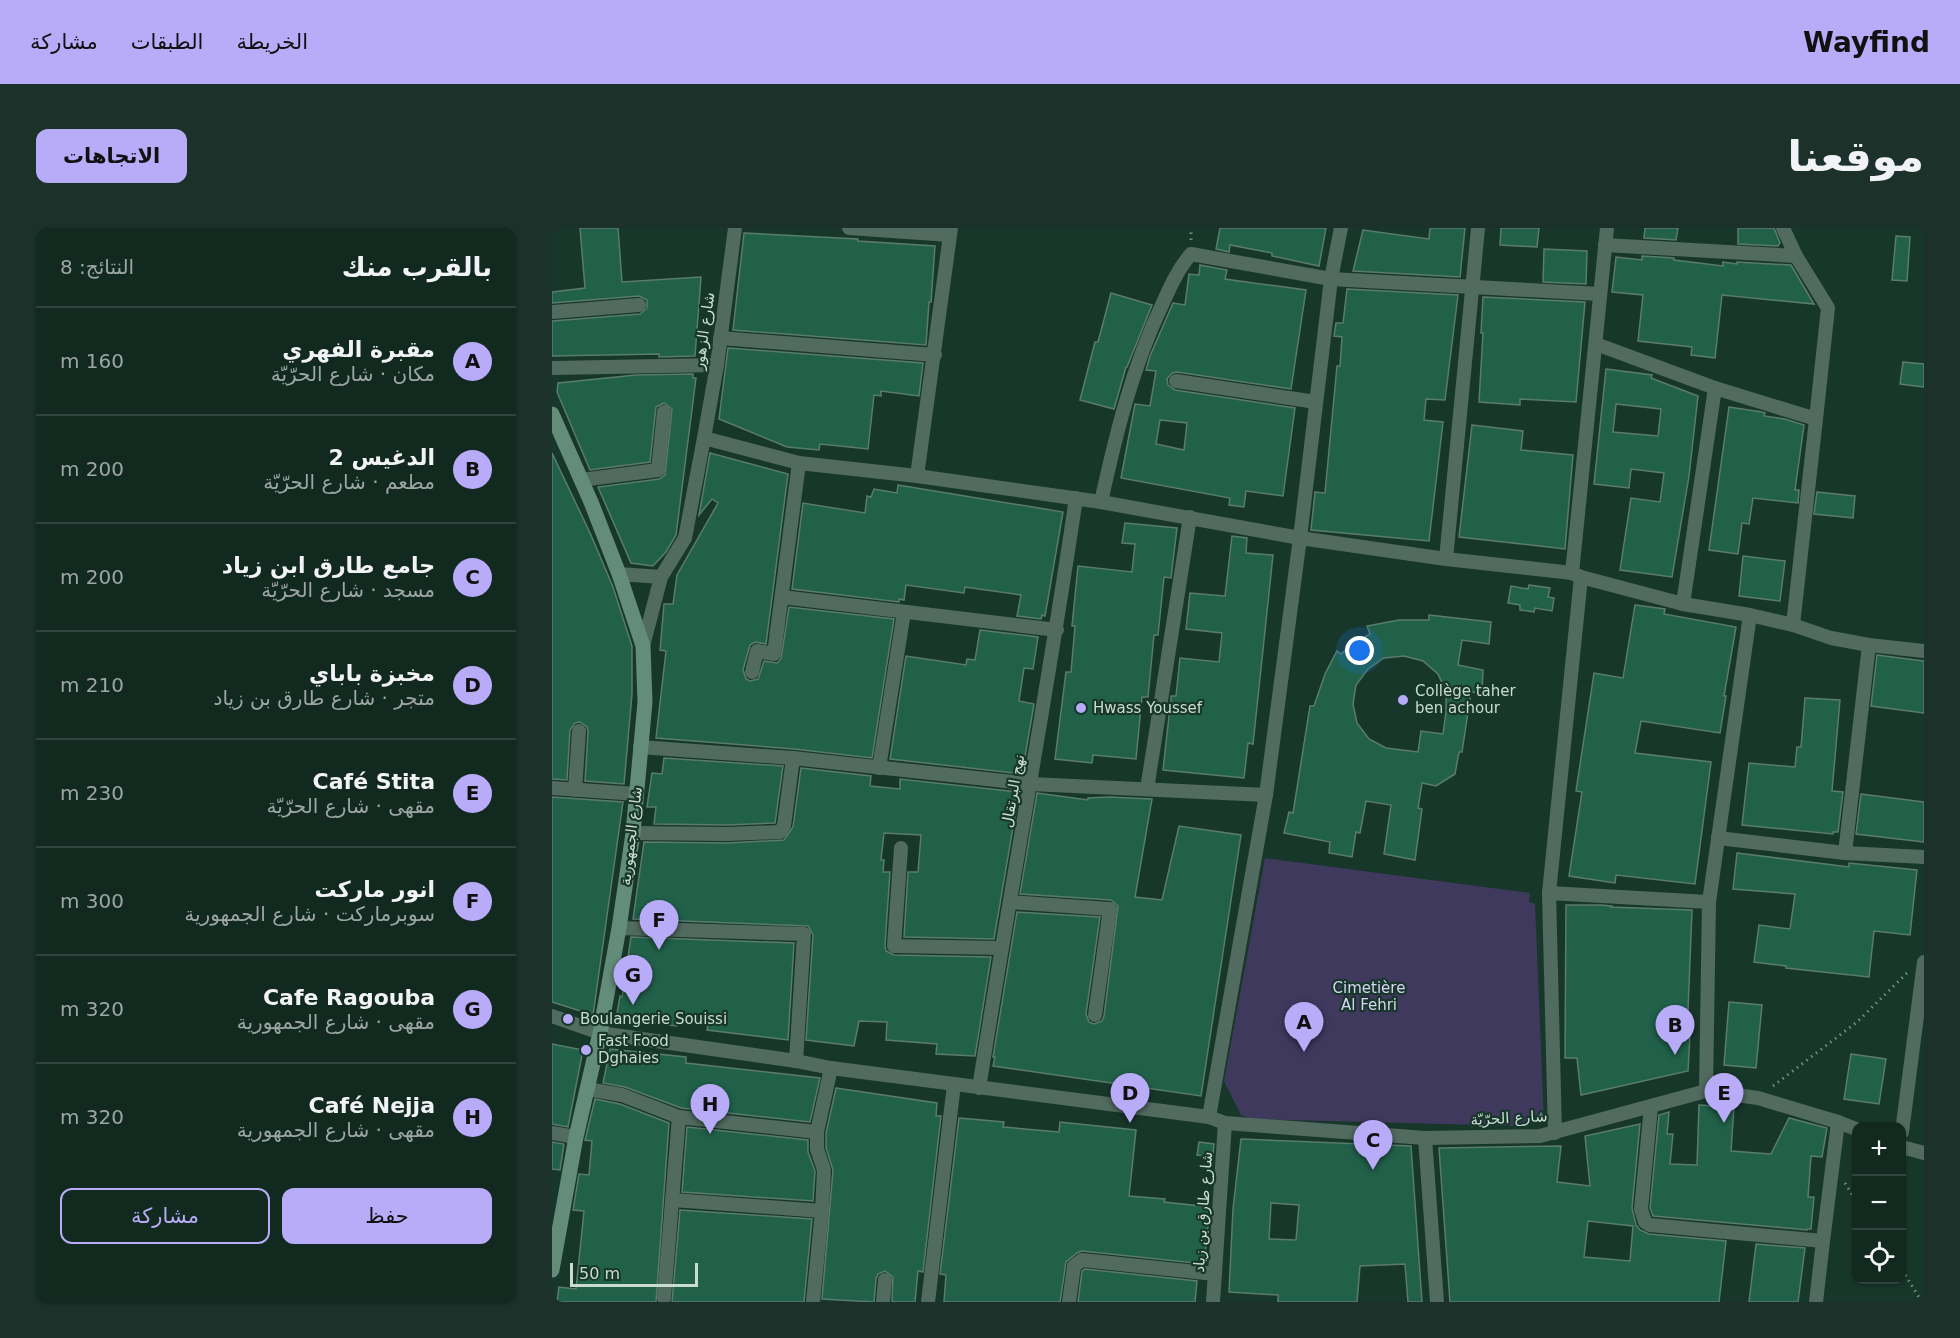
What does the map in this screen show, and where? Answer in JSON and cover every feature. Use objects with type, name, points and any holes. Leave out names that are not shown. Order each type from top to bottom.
[{"type":"street","name":"شارع الزهور","points":[[643,646],[661,577],[685,538],[717,365],[735,228]]},
{"type":"street","points":[[849,228],[951,231],[917,476]]},
{"type":"street","points":[[1209,1117],[1266,795],[1331,279],[1341,228]]},
{"type":"street","points":[[1446,559],[1478,228]]},
{"type":"street","points":[[1555,1133],[1549,893],[1607,228]]},
{"type":"street","points":[[1783,228],[1796,256],[1828,308],[1793,625]]},
{"type":"street","points":[[1605,246],[1796,256]]},
{"type":"street","points":[[1101,502],[1128,391],[1156,317],[1178,272],[1191,254],[1331,279],[1472,285],[1600,294]]},
{"type":"street","points":[[552,312],[639,305]]},
{"type":"street","points":[[720,338],[935,356]]},
{"type":"street","points":[[1596,344],[1714,388],[1816,419]]},
{"type":"street","points":[[552,368],[717,365]]},
{"type":"street","points":[[1176,381],[1316,402]]},
{"type":"street","points":[[1683,604],[1714,388]]},
{"type":"street","points":[[582,480],[645,477],[658,470],[664,412]]},
{"type":"street","name":"شارع الجمهورية","points":[[552,414],[582,480],[619,574],[643,646],[645,702],[633,833],[619,928],[600,1033],[576,1137],[552,1270]]},
{"type":"street","points":[[704,438],[799,463],[917,476],[1076,498],[1300,538],[1577,575],[1683,604],[1793,625],[1831,638],[1924,651]]},
{"type":"street","points":[[752,672],[757,651],[774,654],[799,463]]},
{"type":"street","name":"نهج البرتقال","points":[[980,1088],[1001,948],[1057,630],[1076,498]]},
{"type":"street","points":[[1147,789],[1190,517]]},
{"type":"street","points":[[619,574],[661,577]]},
{"type":"street","points":[[782,597],[1057,630]]},
{"type":"street","points":[[879,768],[904,612]]},
{"type":"street","points":[[1706,1091],[1709,902],[1750,615]]},
{"type":"street","points":[[1845,853],[1869,645]]},
{"type":"street","points":[[575,790],[579,731]]},
{"type":"street","points":[[640,747],[793,758],[1031,784],[1266,795]]},
{"type":"street","points":[[633,833],[780,832],[784,826],[793,758]]},
{"type":"street","points":[[552,788],[637,794]]},
{"type":"street","points":[[1718,838],[1845,853],[1924,857]]},
{"type":"street","points":[[901,848],[894,946],[1001,948]]},
{"type":"street","points":[[1549,893],[1709,902]]},
{"type":"street","points":[[1010,902],[1110,909],[1095,1015]]},
{"type":"street","points":[[619,928],[804,934],[796,1061]]},
{"type":"street","points":[[1903,1122],[1924,962]]},
{"type":"street","name":"شارع الحرّيّة","points":[[552,1016],[600,1033],[831,1068],[1209,1117],[1225,1123],[1425,1138],[1540,1136],[1706,1091],[1758,1098],[1852,1127]]},
{"type":"street","points":[[813,1302],[824,1170],[817,1149],[817,1132],[831,1068]]},
{"type":"street","points":[[928,1302],[954,1084]]},
{"type":"street","points":[[587,1089],[622,1095],[679,1117],[817,1132]]},
{"type":"street","points":[[1651,1107],[1641,1209],[1645,1222],[1650,1225],[1823,1241]]},
{"type":"street","points":[[664,1298],[679,1117]]},
{"type":"street","points":[[1816,1302],[1838,1122]]},
{"type":"street","name":"شارع طارق بن زياد","points":[[1213,1302],[1225,1123]]},
{"type":"street","points":[[552,1133],[576,1137]]},
{"type":"street","points":[[1425,1138],[1437,1302]]},
{"type":"street","points":[[1906,1149],[1924,1153]]},
{"type":"street","points":[[673,1200],[822,1211]]},
{"type":"street","points":[[1069,1302],[1074,1266],[1082,1260],[1215,1274]]},
{"type":"street","points":[[883,1302],[885,1280]]},
{"type":"path","points":[[1758,1098],[1857,1022],[1909,971]]},
{"type":"path","points":[[1906,1276],[1922,1302]]},
{"type":"green space","name":"Cimetière Al Fehri","points":[[1265,858],[1530,893],[1529,902],[1535,904],[1544,1121],[1522,1126],[1253,1119],[1241,1115],[1224,1081]]},
{"type":"building","points":[[580,228],[618,228],[622,282],[701,277],[695,356],[659,357],[659,354],[552,356],[552,321],[640,314],[647,308],[647,300],[639,296],[552,303],[552,292],[585,288]]},
{"type":"building","points":[[1220,228],[1326,228],[1319,266],[1272,256],[1272,253],[1230,245],[1229,252],[1216,249]]},
{"type":"building","points":[[1430,228],[1465,228],[1460,277],[1353,271],[1363,230],[1429,239]]},
{"type":"building","points":[[1501,228],[1539,228],[1537,247],[1500,245]]},
{"type":"building","points":[[1645,228],[1678,228],[1676,240],[1644,238]]},
{"type":"building","points":[[1738,228],[1774,228],[1780,243],[1778,246],[1738,244]]},
{"type":"building","points":[[744,233],[935,246],[926,345],[733,330]]},
{"type":"building","points":[[1896,236],[1910,237],[1907,281],[1892,280]]},
{"type":"building","points":[[1544,249],[1587,251],[1586,284],[1543,282]]},
{"type":"building","points":[[1642,256],[1674,258],[1674,260],[1723,266],[1723,262],[1791,265],[1814,304],[1722,295],[1715,358],[1691,355],[1692,347],[1638,341],[1643,295],[1612,292],[1616,257],[1642,260]]},
{"type":"building","points":[[1200,265],[1227,270],[1225,279],[1306,290],[1291,389],[1177,372],[1172,373],[1167,379],[1168,385],[1175,390],[1295,408],[1283,496],[1246,491],[1244,507],[1229,505],[1230,498],[1121,478],[1135,404],[1150,406],[1156,371],[1146,370],[1150,356],[1173,303],[1185,305],[1189,274],[1199,275]],"holes":[[[1160,420],[1187,423],[1184,450],[1156,444]]]},
{"type":"building","points":[[1347,289],[1458,295],[1445,400],[1426,399],[1424,420],[1443,422],[1429,541],[1311,530],[1315,492],[1325,493],[1337,366],[1340,366],[1342,337],[1334,336],[1336,323],[1343,323]]},
{"type":"building","points":[[1111,293],[1152,305],[1126,367],[1114,409],[1080,400]]},
{"type":"building","points":[[1483,297],[1585,302],[1576,402],[1520,399],[1520,405],[1479,402]]},
{"type":"building","points":[[728,348],[923,363],[919,396],[881,391],[881,396],[874,395],[868,449],[820,444],[819,450],[787,447],[719,419]]},
{"type":"building","points":[[1903,362],[1924,364],[1924,387],[1900,384]]},
{"type":"building","points":[[1606,369],[1652,375],[1651,378],[1698,396],[1689,476],[1672,577],[1620,570],[1631,498],[1660,502],[1664,473],[1631,469],[1629,488],[1594,484]],"holes":[[[1616,404],[1661,409],[1658,436],[1613,432]]]},
{"type":"building","points":[[693,374],[693,378],[696,378],[676,535],[666,552],[653,566],[631,563],[598,487],[659,479],[665,475],[672,409],[664,403],[656,407],[650,462],[590,470],[557,392],[558,383],[636,375]]},
{"type":"building","points":[[1729,407],[1762,412],[1765,413],[1764,416],[1804,425],[1795,490],[1799,490],[1798,503],[1753,498],[1749,524],[1742,523],[1738,554],[1709,550]]},
{"type":"building","points":[[1472,425],[1523,431],[1521,450],[1573,455],[1565,549],[1459,537]]},
{"type":"building","points":[[552,453],[613,587],[632,646],[632,694],[624,784],[585,781],[588,732],[587,727],[580,722],[575,723],[570,730],[567,780],[552,779]]},
{"type":"building","points":[[710,453],[788,474],[766,644],[755,642],[750,645],[743,670],[746,679],[750,681],[758,679],[764,661],[777,663],[781,659],[789,607],[894,619],[872,758],[656,738],[666,651],[660,650],[664,604],[673,604],[677,575],[718,503],[712,499],[699,515]]},
{"type":"building","points":[[898,485],[1063,512],[1045,616],[1042,615],[1041,619],[1017,616],[1021,595],[965,587],[964,593],[906,585],[904,600],[899,599],[899,602],[792,589],[803,503],[865,513],[867,496],[871,497],[874,489],[897,493]]},
{"type":"building","points":[[1817,492],[1855,496],[1853,518],[1814,514]]},
{"type":"building","points":[[1125,523],[1177,528],[1171,578],[1164,577],[1158,635],[1154,635],[1148,697],[1142,697],[1136,759],[1093,755],[1092,763],[1055,759],[1066,672],[1071,672],[1075,626],[1072,626],[1078,566],[1132,572],[1135,544],[1122,543]]},
{"type":"building","points":[[1232,536],[1247,538],[1246,553],[1273,555],[1253,744],[1248,743],[1244,778],[1163,770],[1171,696],[1176,696],[1180,658],[1219,662],[1222,633],[1186,629],[1190,593],[1225,596]]},
{"type":"building","points":[[1743,556],[1785,561],[1780,601],[1739,596]]},
{"type":"building","points":[[1529,585],[1550,588],[1548,597],[1554,598],[1552,611],[1535,608],[1534,612],[1520,610],[1520,605],[1508,603],[1511,586],[1528,589]]},
{"type":"building","points":[[1635,605],[1665,609],[1664,614],[1736,627],[1720,733],[1641,721],[1635,753],[1711,762],[1695,884],[1616,875],[1615,883],[1569,876],[1582,792],[1576,791],[1594,673],[1623,678]]},
{"type":"building","points":[[1429,615],[1491,622],[1489,644],[1462,640],[1458,665],[1483,670],[1482,693],[1471,692],[1462,752],[1459,752],[1455,774],[1436,786],[1422,783],[1418,808],[1422,809],[1415,860],[1384,854],[1391,805],[1366,801],[1360,833],[1356,832],[1352,857],[1329,853],[1330,842],[1284,833],[1289,812],[1293,813],[1310,706],[1314,706],[1325,674],[1337,651],[1341,654],[1370,634],[1367,626],[1399,620],[1429,620]],"holes":[[[1404,656],[1423,661],[1438,674],[1446,692],[1443,734],[1421,731],[1418,752],[1386,748],[1369,739],[1357,723],[1353,704],[1356,685],[1368,669],[1384,658]]]},
{"type":"building","points":[[980,630],[1038,637],[1033,669],[1024,668],[1019,701],[1034,704],[1022,774],[890,759],[906,656],[966,665],[967,659],[975,660]]},
{"type":"building","points":[[1877,655],[1924,661],[1924,713],[1871,706]]},
{"type":"building","points":[[1805,698],[1840,700],[1832,791],[1843,792],[1838,832],[1833,832],[1833,834],[1742,825],[1749,763],[1795,767],[1797,747],[1801,747]]},
{"type":"building","points":[[664,758],[783,766],[775,823],[654,824],[656,807],[647,807],[652,773],[662,774]]},
{"type":"building","points":[[801,768],[871,776],[870,786],[900,789],[900,779],[1019,792],[994,939],[904,937],[908,872],[918,872],[921,835],[884,833],[881,860],[884,860],[883,872],[890,872],[886,951],[894,955],[991,957],[975,1056],[936,1054],[937,1044],[886,1040],[887,1022],[859,1021],[854,1046],[806,1040],[813,935],[808,926],[633,919],[644,842],[727,843],[784,840],[793,827]]},
{"type":"building","points":[[1037,793],[1088,800],[1088,798],[1109,797],[1152,799],[1135,897],[1162,900],[1179,826],[1241,835],[1201,1096],[993,1066],[1017,912],[1100,917],[1086,1014],[1089,1022],[1094,1024],[1102,1021],[1104,1016],[1118,906],[1111,900],[1020,894]]},
{"type":"building","points":[[1861,794],[1924,802],[1924,842],[1856,834]]},
{"type":"building","points":[[552,797],[623,802],[593,1015],[552,1002]]},
{"type":"building","points":[[1737,853],[1849,867],[1849,863],[1917,870],[1910,935],[1874,931],[1869,977],[1786,968],[1786,966],[1754,962],[1759,925],[1790,929],[1795,894],[1733,889]]},
{"type":"building","points":[[1566,905],[1692,910],[1687,1035],[1690,1035],[1688,1071],[1581,1095],[1577,1058],[1565,1058]]},
{"type":"building","points":[[631,937],[794,943],[788,1040],[707,1030],[709,1019],[679,1016],[677,1026],[616,1019],[620,996],[622,997]]},
{"type":"building","points":[[1729,1002],[1762,1005],[1756,1068],[1724,1065]]},
{"type":"building","points":[[552,1044],[583,1050],[568,1127],[552,1124]]},
{"type":"building","points":[[610,1049],[686,1057],[686,1063],[820,1078],[810,1122],[681,1108],[625,1087],[603,1083]]},
{"type":"building","points":[[1851,1054],[1886,1059],[1879,1104],[1844,1099]]},
{"type":"building","points":[[836,1088],[937,1103],[936,1116],[941,1116],[923,1272],[918,1271],[915,1302],[892,1302],[893,1277],[885,1271],[878,1274],[876,1279],[874,1302],[822,1299],[833,1170],[826,1148],[826,1133]]},
{"type":"building","points":[[595,1099],[620,1104],[669,1123],[656,1302],[557,1302],[559,1287],[576,1289],[584,1211],[573,1210],[579,1174],[589,1175],[592,1141],[585,1140]]},
{"type":"building","points":[[1699,1105],[1734,1107],[1731,1151],[1771,1154],[1789,1118],[1827,1128],[1822,1157],[1811,1156],[1808,1197],[1814,1197],[1811,1229],[1653,1216],[1650,1208],[1659,1115],[1669,1112],[1667,1134],[1673,1134],[1670,1164],[1697,1165]]},
{"type":"building","points":[[959,1118],[1004,1122],[1003,1127],[1059,1132],[1060,1122],[1136,1130],[1129,1196],[1165,1199],[1164,1202],[1210,1207],[1204,1264],[1082,1251],[1066,1262],[1060,1302],[944,1302],[946,1275],[940,1274]]},
{"type":"building","points":[[1640,1124],[1632,1208],[1636,1225],[1640,1230],[1649,1234],[1726,1241],[1719,1302],[1450,1302],[1439,1148],[1561,1146],[1557,1182],[1590,1186],[1585,1136]],"holes":[[[1588,1221],[1633,1226],[1630,1261],[1584,1257]]]},
{"type":"building","points":[[687,1127],[808,1140],[808,1152],[815,1171],[813,1201],[682,1192]]},
{"type":"building","points":[[1241,1139],[1411,1146],[1422,1302],[1408,1302],[1405,1264],[1360,1266],[1357,1302],[1278,1302],[1278,1295],[1229,1292],[1233,1209]],"holes":[[[1271,1203],[1299,1205],[1296,1240],[1269,1239]]]},
{"type":"building","points":[[552,1142],[564,1144],[560,1170],[552,1169]]},
{"type":"building","points":[[1199,1142],[1214,1144],[1213,1157],[1197,1155]]},
{"type":"building","points":[[680,1210],[812,1219],[804,1302],[672,1302]]},
{"type":"building","points":[[1756,1244],[1805,1248],[1798,1302],[1749,1302]]},
{"type":"building","points":[[1085,1269],[1197,1281],[1195,1302],[1078,1302],[1082,1271]]},
{"type":"place","name":"Collège taher ben achour","points":[[1403,700]]},
{"type":"place","name":"Hwass Youssef","points":[[1081,708]]},
{"type":"place","name":"انور ماركت","points":[[659,950]]},
{"type":"place","name":"Cafe Ragouba","points":[[633,1005]]},
{"type":"place","name":"Boulangerie Souissi","points":[[568,1019]]},
{"type":"place","name":"Fast Food Dghaies","points":[[586,1050]]},
{"type":"place","name":"مقبرة الفهري","points":[[1304,1052]]},
{"type":"place","name":"الدغيس 2","points":[[1675,1055]]},
{"type":"place","name":"مخبزة باباي","points":[[1130,1123]]},
{"type":"place","name":"Café Stita","points":[[1724,1123]]},
{"type":"place","name":"Café Nejja","points":[[710,1134]]},
{"type":"place","name":"جامع طارق ابن زياد","points":[[1373,1170]]}]
